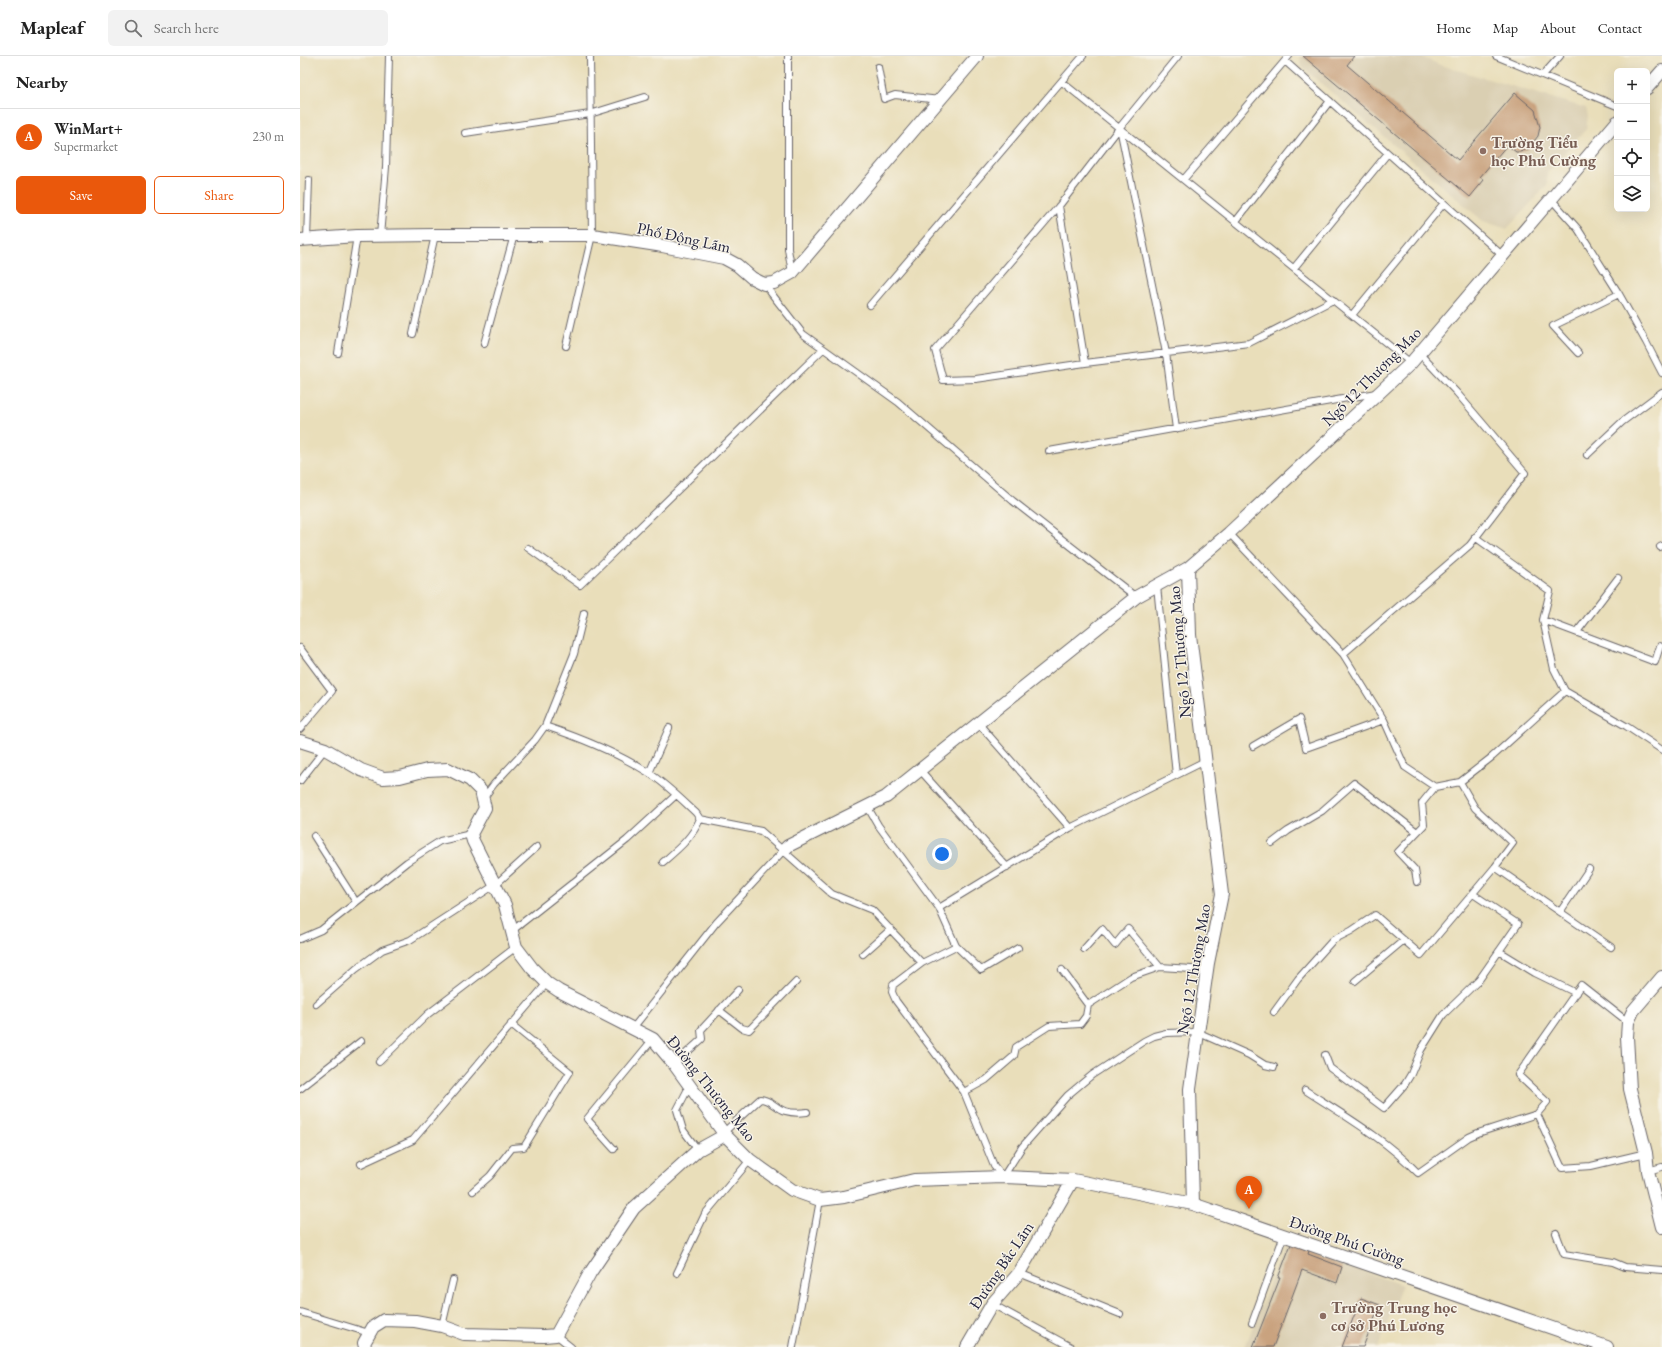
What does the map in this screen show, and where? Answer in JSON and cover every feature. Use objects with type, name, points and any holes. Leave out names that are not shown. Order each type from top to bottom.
[{"type":"street","points":[[764,284],[774,283],[792,273],[977,56]]},
{"type":"street","points":[[1650,85],[1662,71]]},
{"type":"street","name":"Ngõ 12 Thượng Mao","points":[[1193,1204],[1190,1089],[1207,970],[1222,894],[1190,635],[1188,568],[1229,533],[1411,363],[1614,126]]},
{"type":"street","name":"Phố Động Lãm","points":[[304,240],[357,236],[434,234],[592,235],[657,245],[724,258],[737,265],[752,278],[764,284]]},
{"type":"street","points":[[784,850],[788,846],[886,797],[1136,597],[1188,568]]},
{"type":"street","points":[[300,741],[325,749],[361,770],[383,778],[400,777],[426,770],[448,769],[470,780],[481,790],[485,808],[471,834]]},
{"type":"street","name":"Đường Thượng Mao","points":[[471,834],[475,846],[505,906],[513,930],[516,947],[522,957],[547,983],[597,1011],[653,1039],[690,1085],[725,1134],[750,1160],[792,1190],[820,1200],[844,1197],[914,1180],[1003,1177],[1073,1180]]},
{"type":"street","points":[[1662,977],[1633,1011],[1628,1022],[1627,1037],[1630,1089],[1646,1153],[1648,1171],[1662,1228]]},
{"type":"street","points":[[365,1347],[364,1343],[373,1327],[384,1320],[415,1321],[442,1326],[464,1334],[556,1335],[590,1273],[634,1208],[698,1150],[725,1134]]},
{"type":"street","name":"Đường Phú Cường","points":[[1073,1180],[1193,1204],[1284,1235],[1357,1265],[1607,1347]]},
{"type":"street","name":"Đường Bắc Lãm","points":[[967,1347],[992,1304],[1019,1272],[1073,1180]]},
{"type":"lane","points":[[380,236],[386,167],[389,56]]},
{"type":"lane","points":[[566,346],[592,235],[590,56]]},
{"type":"lane","points":[[788,56],[788,249],[792,273]]},
{"type":"lane","points":[[870,305],[1084,56]]},
{"type":"lane","points":[[1178,56],[1059,206],[935,350],[943,380],[976,379],[1085,363],[1249,343],[1333,300]]},
{"type":"lane","points":[[1496,56],[1614,105]]},
{"type":"lane","points":[[1543,76],[1560,56]]},
{"type":"lane","points":[[1184,179],[1287,58],[1330,101],[1503,256]]},
{"type":"lane","points":[[878,67],[884,98],[895,95],[940,100]]},
{"type":"lane","points":[[1062,82],[1411,363]]},
{"type":"lane","points":[[465,133],[590,114],[645,97]]},
{"type":"lane","points":[[1236,222],[1330,101]]},
{"type":"lane","points":[[1120,128],[1166,353],[1176,429]]},
{"type":"lane","points":[[1294,268],[1388,153]]},
{"type":"lane","points":[[304,240],[309,180]]},
{"type":"lane","points":[[1551,199],[1578,229],[1619,294],[1662,373]]},
{"type":"lane","points":[[1352,315],[1444,203]]},
{"type":"lane","points":[[1059,206],[1085,363]]},
{"type":"lane","points":[[413,334],[434,234]]},
{"type":"lane","points":[[484,344],[514,235]]},
{"type":"lane","points":[[338,353],[357,236]]},
{"type":"lane","points":[[764,284],[803,334],[898,402],[1013,501],[1136,597]]},
{"type":"lane","points":[[1578,353],[1552,326],[1619,294]]},
{"type":"lane","points":[[528,548],[580,585],[823,349]]},
{"type":"lane","points":[[1342,654],[1470,545],[1525,473],[1457,393],[1420,353]]},
{"type":"lane","points":[[1049,451],[1379,392]]},
{"type":"lane","points":[[1587,455],[1622,422],[1662,392]]},
{"type":"lane","points":[[1229,533],[1342,654],[1384,720],[1405,767],[1435,787]]},
{"type":"lane","points":[[1475,537],[1550,591],[1543,620],[1554,669],[1565,691],[1626,726],[1662,750]]},
{"type":"lane","points":[[1577,632],[1618,578]]},
{"type":"lane","points":[[1156,586],[1176,775]]},
{"type":"lane","points":[[483,799],[494,784],[535,740],[545,726],[574,654],[584,613]]},
{"type":"lane","points":[[1543,620],[1654,662],[1660,646]]},
{"type":"lane","points":[[300,648],[332,691],[300,729]]},
{"type":"lane","points":[[1417,882],[1415,870],[1398,852],[1424,825],[1422,803],[1435,787],[1460,782],[1492,757],[1565,691]]},
{"type":"lane","points":[[1253,746],[1299,719],[1306,748],[1384,720]]},
{"type":"lane","points":[[979,724],[1070,828]]},
{"type":"lane","points":[[545,726],[583,739],[618,755],[649,774],[676,795],[696,812],[700,819]]},
{"type":"lane","points":[[649,774],[669,728]]},
{"type":"lane","points":[[300,781],[325,749]]},
{"type":"lane","points":[[939,908],[1070,828],[1206,761]]},
{"type":"lane","points":[[920,770],[1007,867]]},
{"type":"lane","points":[[1274,1012],[1298,979],[1333,940],[1351,932],[1375,915],[1421,955],[1495,867],[1513,844],[1475,808],[1460,782]]},
{"type":"lane","points":[[1272,843],[1322,811],[1354,783],[1417,832]]},
{"type":"lane","points":[[513,930],[627,840],[676,795]]},
{"type":"lane","points":[[867,806],[878,825],[939,908],[956,946],[981,970],[1018,948]]},
{"type":"lane","points":[[700,819],[758,829],[784,850],[832,894],[868,907],[891,929],[922,963]]},
{"type":"lane","points":[[663,862],[685,843],[695,831],[700,819]]},
{"type":"lane","points":[[300,939],[320,930],[407,862],[440,841],[471,834]]},
{"type":"lane","points":[[314,836],[356,902]]},
{"type":"lane","points":[[316,1004],[356,969],[382,950],[410,940],[495,884],[537,847]]},
{"type":"lane","points":[[633,1028],[716,923],[784,850]]},
{"type":"lane","points":[[1495,867],[1611,947]]},
{"type":"lane","points":[[1560,912],[1589,869]]},
{"type":"lane","points":[[1325,1055],[1330,1068],[1384,1108],[1405,1084],[1421,1050],[1443,1015],[1479,980],[1518,924],[1473,894]]},
{"type":"lane","points":[[863,954],[891,929]]},
{"type":"lane","points":[[1084,949],[1102,929],[1115,945],[1128,929],[1160,967]]},
{"type":"lane","points":[[1355,981],[1404,940]]},
{"type":"lane","points":[[956,946],[922,963],[893,985],[892,992],[896,1000],[964,1092],[994,1166],[1003,1177],[1022,1147],[1068,1094],[1092,1075],[1154,1036],[1166,1033],[1197,1032],[1249,1055],[1265,1065],[1274,1067]]},
{"type":"lane","points":[[379,1062],[428,1014],[516,947]]},
{"type":"lane","points":[[1499,951],[1535,973],[1576,993]]},
{"type":"lane","points":[[964,1092],[986,1080],[1014,1056],[1016,1047],[1049,1026],[1080,1024],[1086,1016],[1088,1005],[1131,977],[1160,967],[1207,970]]},
{"type":"lane","points":[[1062,970],[1088,1005]]},
{"type":"lane","points":[[719,1010],[742,1028],[749,1030],[796,982]]},
{"type":"lane","points":[[361,1164],[413,1140],[547,983]]},
{"type":"lane","points":[[1305,1090],[1372,1133],[1400,1154],[1418,1173],[1478,1133],[1536,1114],[1547,1102],[1518,1075],[1581,985],[1628,1022]]},
{"type":"lane","points":[[674,1064],[702,1039],[701,1030],[738,990]]},
{"type":"lane","points":[[473,1191],[490,1176],[512,1148],[524,1147],[570,1072],[511,1024]]},
{"type":"lane","points":[[614,1149],[587,1119],[653,1039]]},
{"type":"lane","points":[[300,1089],[360,1041]]},
{"type":"lane","points":[[690,1085],[677,1110],[683,1130],[698,1150]]},
{"type":"lane","points":[[725,1134],[760,1099],[766,1099],[784,1111],[793,1113],[807,1112]]},
{"type":"lane","points":[[1536,1114],[1562,1168],[1591,1166],[1646,1153]]},
{"type":"lane","points":[[676,1273],[705,1214],[750,1160]]},
{"type":"lane","points":[[1648,1171],[1662,1167]]},
{"type":"lane","points":[[793,1347],[820,1200]]},
{"type":"lane","points":[[1556,1233],[1564,1254],[1613,1262],[1625,1267],[1662,1270]]},
{"type":"lane","points":[[1252,1323],[1284,1235]]},
{"type":"lane","points":[[1019,1272],[1120,1314]]},
{"type":"lane","points":[[442,1326],[453,1280]]},
{"type":"lane","points":[[992,1304],[1071,1347]]},
{"type":"lane","points":[[300,1312],[369,1333]]},
{"type":"lane","points":[[556,1335],[572,1347]]},
{"type":"shaded area","name":"Trường Tiểu học Phú Cường","points":[[1300,56],[1420,56],[1440,65],[1586,108],[1588,116],[1586,129],[1547,173],[1547,185],[1507,229],[1483,221],[1302,67]]},
{"type":"shaded area","name":"Trường Trung học cơ sở Phú Lương","points":[[1285,1244],[1402,1285],[1378,1347],[1245,1347]]},
{"type":"building","points":[[1303,56],[1354,56],[1347,65],[1458,160],[1515,93],[1535,110],[1540,127],[1538,136],[1528,149],[1520,152],[1516,152],[1507,145],[1480,177],[1484,180],[1470,197]]},
{"type":"building","points":[[1291,1244],[1309,1251],[1308,1254],[1342,1267],[1337,1283],[1302,1270],[1273,1347],[1253,1347],[1280,1278],[1278,1278]]},
{"type":"building","points":[[1361,1298],[1380,1305],[1363,1347],[1342,1347]]},
{"type":"place","name":"Trường Tiểu học Phú Cường","points":[[1483,151]]},
{"type":"place","name":"WinMart+","points":[[1249,1209]]},
{"type":"place","name":"Trường Trung học cơ sở Phú Lương","points":[[1323,1316]]}]
